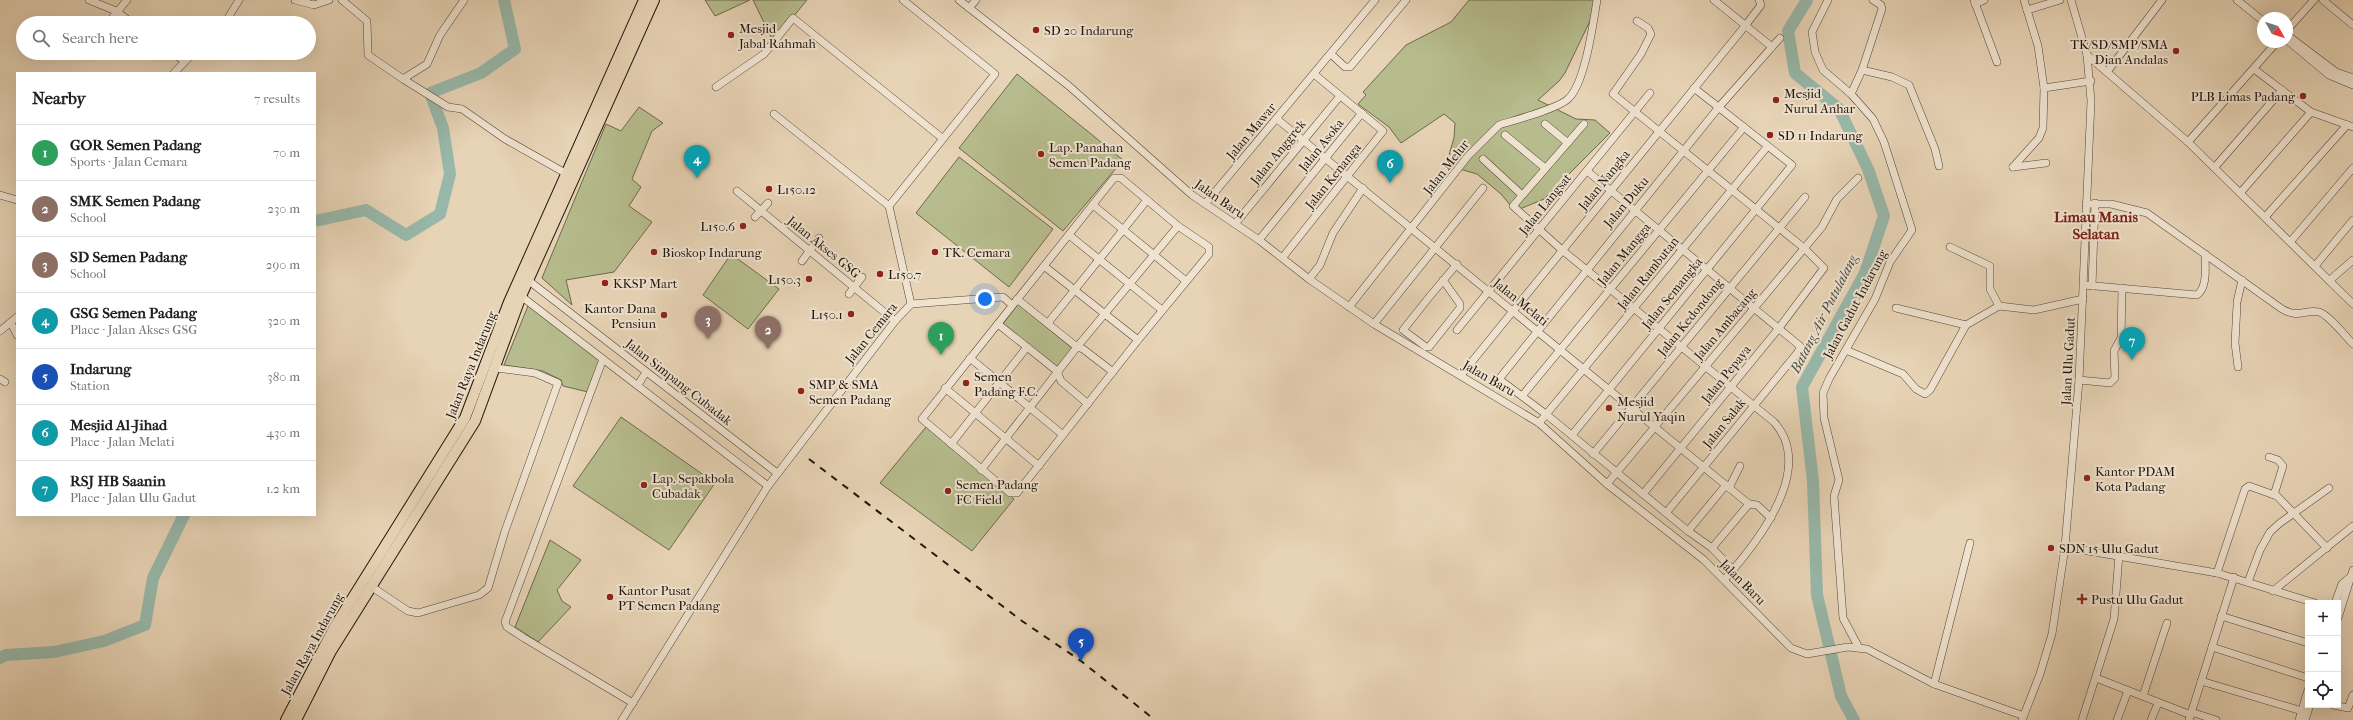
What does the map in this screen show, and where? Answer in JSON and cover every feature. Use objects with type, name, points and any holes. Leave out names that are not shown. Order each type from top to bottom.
[{"type":"highway","name":"Jalan Raya Indarung","points":[[286,720],[334,628],[424,493],[471,430],[496,368],[521,296],[525,278],[567,174],[644,0]]},
{"type":"highway","name":"Jalan Raya Indarung","points":[[296,720],[331,651],[372,587],[465,418],[516,287],[525,278],[654,0]]},
{"type":"street","points":[[89,0],[122,16]]},
{"type":"street","points":[[113,16],[126,0]]},
{"type":"street","points":[[229,16],[239,0]]},
{"type":"street","points":[[295,0],[314,5],[330,0],[342,1],[361,14],[367,21],[368,55],[442,104],[451,108],[462,109],[505,140],[567,174]]},
{"type":"street","points":[[403,79],[427,64],[440,35],[464,0]]},
{"type":"street","points":[[889,206],[942,138],[995,74],[903,0]]},
{"type":"street","name":"Jalan Baru","points":[[959,0],[1069,86],[1182,186],[1205,204],[1283,257],[1309,279],[1374,324],[1539,423],[1607,484],[1704,560],[1725,579],[1791,648],[1807,654],[1848,646],[1867,649],[1934,684],[2023,719]]},
{"type":"street","points":[[969,8],[976,0]]},
{"type":"street","name":"Jalan Mawar","points":[[1205,204],[1375,0]]},
{"type":"street","points":[[1331,54],[1345,67],[1350,67],[1406,0]]},
{"type":"street","name":"Jalan Melur","points":[[1349,307],[1412,229],[1468,156],[1490,132],[1499,125],[1568,100],[1574,94],[1583,73],[1597,0]]},
{"type":"street","points":[[1714,0],[1772,47]]},
{"type":"street","name":"Jalan Nangka","points":[[1461,375],[1512,310],[1745,26],[1761,5],[1759,0]]},
{"type":"street","name":"Jalan Gadut-Indarung","points":[[1828,0],[1812,32],[1815,52],[1823,70],[1851,94],[1873,119],[1884,142],[1912,230],[1890,262],[1881,287],[1829,378],[1823,393],[1822,405],[1839,480],[1834,496],[1843,618],[1859,648]]},
{"type":"street","points":[[1851,94],[1862,70],[1882,9],[1881,5],[1873,0]]},
{"type":"street","points":[[1984,0],[1974,2],[1997,62]]},
{"type":"street","points":[[2024,0],[2038,46],[2044,88],[2043,128],[2039,138],[2013,167],[2046,163]]},
{"type":"street","points":[[2027,10],[2060,0]]},
{"type":"street","name":"Jalan Ulu Gadut","points":[[2023,719],[2052,634],[2065,547],[2079,380],[2090,143],[2091,81],[2087,55],[2071,0]]},
{"type":"street","points":[[2107,72],[2162,0]]},
{"type":"street","points":[[2237,0],[2257,16]]},
{"type":"street","points":[[2244,0],[2259,12]]},
{"type":"street","points":[[2293,23],[2314,0]]},
{"type":"street","points":[[2323,0],[2353,25]]},
{"type":"street","points":[[716,87],[764,54],[793,18],[942,138]]},
{"type":"street","points":[[1637,21],[1648,28],[1651,34],[1641,54],[1613,93],[1635,113],[1804,248]]},
{"type":"street","name":"Jalan Duku","points":[[1522,396],[1497,382],[1586,269],[1719,107],[1780,38]]},
{"type":"street","points":[[2293,40],[2336,72],[2353,78]]},
{"type":"street","points":[[2293,45],[2329,75],[2353,85]]},
{"type":"street","points":[[2188,142],[2272,48]]},
{"type":"street","points":[[2087,55],[2215,167],[2353,304]]},
{"type":"street","points":[[175,72],[184,61]]},
{"type":"street","points":[[2254,69],[2311,112],[2350,126],[2266,216]]},
{"type":"street","points":[[1862,70],[1892,77],[1909,85],[1935,149],[1939,166]]},
{"type":"street","name":"Jalan Asoka","points":[[1259,240],[1362,113],[1314,74]]},
{"type":"street","points":[[2044,88],[2091,81]]},
{"type":"street","points":[[1694,88],[1767,147]]},
{"type":"street","points":[[2215,167],[2282,90]]},
{"type":"street","name":"Jalan Langsat","points":[[1457,330],[1650,94]]},
{"type":"street","name":"Jalan Anggrek","points":[[1235,224],[1340,96]]},
{"type":"street","points":[[2241,192],[2311,112]]},
{"type":"street","name":"Jalan Kenanga","points":[[1283,257],[1384,131],[1362,113]]},
{"type":"street","points":[[774,114],[889,206],[911,304],[1002,297],[1012,305]]},
{"type":"street","name":"Jalan Melati","points":[[1277,119],[1435,248],[1457,264],[1489,292],[1749,504],[1757,505],[1771,518]]},
{"type":"street","points":[[1545,124],[1568,143]]},
{"type":"street","points":[[1584,124],[1513,206],[1562,250],[1659,328],[1753,407],[1774,422],[1780,429],[1786,442],[1788,458],[1778,505],[1764,531],[1725,579]]},
{"type":"street","name":"Jalan Mangga","points":[[1522,396],[1744,127]]},
{"type":"street","points":[[1505,135],[1545,168]]},
{"type":"street","name":"Jalan Semangka","points":[[1572,435],[1792,165],[1767,147]]},
{"type":"street","name":"Jalan Rambutan","points":[[1539,423],[1767,147]]},
{"type":"street","points":[[1483,159],[1522,195]]},
{"type":"street","points":[[2291,241],[2353,168]]},
{"type":"street","points":[[1587,171],[1779,328]]},
{"type":"street","points":[[1117,177],[1121,178],[1178,226],[1209,247],[1209,254],[1162,310],[1039,466],[1017,493],[1014,494],[981,470],[922,419],[945,388],[1093,205],[1117,177]]},
{"type":"street","name":"Jalan Ambacang","points":[[1607,484],[1826,221],[1837,199],[1858,178]]},
{"type":"street","points":[[1309,279],[1317,270],[1333,233],[1363,188]]},
{"type":"street","points":[[1374,324],[1483,188]]},
{"type":"street","name":"Jalan Akses GSG","points":[[737,191],[895,321]]},
{"type":"street","points":[[0,195],[16,200]]},
{"type":"street","name":"Jalan Kedondong","points":[[1594,454],[1805,197]]},
{"type":"street","points":[[1048,323],[1147,200]]},
{"type":"street","points":[[755,217],[768,203]]},
{"type":"street","points":[[2086,204],[2095,203],[2118,206],[2147,213],[2287,312],[2300,315],[2315,312],[2323,314],[2353,344]]},
{"type":"street","points":[[2092,286],[2095,203]]},
{"type":"street","points":[[1093,205],[1186,281]]},
{"type":"street","points":[[2315,266],[2353,220]]},
{"type":"street","points":[[981,470],[1057,371],[1178,226]]},
{"type":"street","points":[[1069,235],[1162,310]]},
{"type":"street","points":[[802,261],[819,238]]},
{"type":"street","points":[[1950,247],[1990,266],[1990,289],[1999,306]]},
{"type":"street","name":"Jalan Pepaya","points":[[1645,493],[1779,328],[1823,271],[1824,266],[1804,248]]},
{"type":"street","points":[[2084,285],[2197,295],[2201,292],[2204,285],[2205,254]]},
{"type":"street","points":[[2330,280],[2353,260]]},
{"type":"street","points":[[1443,280],[1460,304],[1460,308],[1429,347],[1426,347],[1403,330],[1443,280],[1457,264]]},
{"type":"street","points":[[1044,266],[1138,340]]},
{"type":"street","points":[[849,294],[862,277]]},
{"type":"street","name":"Jalan Simpang Cubadak","points":[[525,278],[777,473]]},
{"type":"street","points":[[2238,367],[2236,343],[2237,303],[2242,280]]},
{"type":"street","points":[[516,287],[521,296],[768,486]]},
{"type":"street","points":[[2079,380],[2110,383],[2115,378],[2114,351],[2121,338],[2122,288]]},
{"type":"street","points":[[1017,299],[1077,347],[1083,349],[1113,372]]},
{"type":"street","points":[[1846,350],[1903,374],[1916,389],[1925,394],[1930,390],[1966,325],[1999,306],[2034,310],[2083,299]]},
{"type":"street","name":"Jalan Cemara","points":[[622,720],[777,473],[895,321],[911,304]]},
{"type":"street","points":[[1896,308],[1966,325]]},
{"type":"street","points":[[0,331],[16,318]]},
{"type":"street","points":[[11,323],[16,333]]},
{"type":"street","points":[[998,324],[1057,371],[1061,381],[1088,404]]},
{"type":"street","name":"Jalan Salak","points":[[1668,512],[1798,352],[1800,346],[1798,343],[1779,328]]},
{"type":"street","points":[[951,444],[999,382],[1028,348]]},
{"type":"street","points":[[970,358],[1063,435]]},
{"type":"street","points":[[603,359],[504,622],[507,627],[524,638],[633,703]]},
{"type":"street","points":[[372,587],[408,611],[418,613],[479,595],[488,588],[505,531],[558,386],[555,380],[534,373],[496,368]]},
{"type":"street","points":[[638,385],[646,372]]},
{"type":"street","points":[[945,388],[1039,466]]},
{"type":"street","points":[[1522,396],[1572,435],[1616,473],[1645,493],[1712,548],[1733,570]]},
{"type":"street","points":[[2269,457],[2278,460],[2282,466],[2274,494]]},
{"type":"street","points":[[1689,530],[1728,486],[1740,466]]},
{"type":"street","points":[[2217,573],[2245,489],[2250,486],[2274,494],[2295,513],[2327,548]]},
{"type":"street","points":[[2248,582],[2260,550],[2270,532],[2280,523],[2329,488]]},
{"type":"street","points":[[1712,548],[1749,504]]},
{"type":"street","points":[[2273,591],[2353,526]]},
{"type":"street","points":[[1934,684],[1970,543]]},
{"type":"street","points":[[2065,547],[2119,555],[2217,573],[2305,600]]},
{"type":"street","points":[[2082,720],[2116,613],[2119,555]]},
{"type":"street","points":[[2341,608],[2353,570]]},
{"type":"street","points":[[2190,715],[2234,577]]},
{"type":"street","points":[[2336,600],[2342,584],[2350,578]]},
{"type":"street","points":[[2222,616],[2305,641]]},
{"type":"street","points":[[2143,696],[2167,623]]},
{"type":"street","points":[[2212,648],[2305,677]]},
{"type":"street","points":[[2096,678],[2190,715],[2216,720]]},
{"type":"street","points":[[2201,681],[2302,711]]},
{"type":"street","points":[[2118,720],[2128,691]]},
{"type":"street","points":[[2341,707],[2348,708],[2353,695]]},
{"type":"street","points":[[2299,720],[2305,700]]},
{"type":"street","points":[[2152,720],[2158,703]]},
{"type":"street","points":[[2305,720],[2309,708]]},
{"type":"green space","points":[[705,0],[750,0],[715,16]]},
{"type":"green space","points":[[753,0],[807,0],[773,41]]},
{"type":"green space","points":[[1469,0],[1600,0],[1565,73],[1559,81],[1538,100],[1576,119],[1595,120],[1610,133],[1544,199],[1515,211],[1501,194],[1477,174],[1446,165],[1454,138],[1455,123],[1444,114],[1401,143],[1389,127],[1358,104],[1366,95],[1363,92],[1406,45],[1451,22]]},
{"type":"green space","name":"Lap. Panahan Semen Padang","points":[[1017,74],[1123,160],[1063,231],[959,148]]},
{"type":"green space","points":[[639,107],[663,123],[652,131],[632,179],[641,187],[629,206],[652,222],[614,272],[566,280],[572,305],[542,278],[606,124],[621,131]]},
{"type":"green space","points":[[959,157],[1053,229],[1009,287],[916,213]]},
{"type":"green space","points":[[731,254],[779,289],[748,329],[703,295]]},
{"type":"green space","points":[[530,301],[602,357],[588,392],[563,386],[561,380],[543,371],[504,365]]},
{"type":"green space","points":[[1018,304],[1073,349],[1056,369],[1002,325]]},
{"type":"green space","name":"Lap. Sepakbola Cubadak","points":[[621,417],[715,483],[669,550],[573,486]]},
{"type":"green space","name":"Semen Padang FC Field","points":[[926,427],[1014,499],[972,551],[880,483]]},
{"type":"green space","points":[[550,540],[581,560],[557,590],[562,601],[571,607],[538,642],[515,627]]},
{"type":"waterway","points":[[316,221],[366,210],[406,235],[440,214],[450,174],[443,128],[430,93],[481,73],[515,49],[504,0]]},
{"type":"waterway","name":"Batang Air Putulalang","points":[[1807,0],[1788,31],[1795,73],[1839,109],[1868,169],[1884,216],[1865,273],[1802,387],[1813,481],[1817,595],[1841,696],[1854,720]]},
{"type":"waterway","points":[[0,658],[6,655],[54,652],[104,641],[145,625],[153,578],[184,516]]},
{"type":"railway","points":[[809,459],[1022,621],[1081,661],[1155,720]]},
{"type":"place","name":"SD 20 Indarung","points":[[1036,30]]},
{"type":"place","name":"Mesjid Jabal Rahmah","points":[[731,35]]},
{"type":"place","name":"TK/SD/SMP/SMA Dian Andalas","points":[[2176,51]]},
{"type":"place","name":"PLB Limas Padang","points":[[2303,96]]},
{"type":"place","name":"Mesjid Nurul Anhar","points":[[1776,100]]},
{"type":"place","name":"SD 11 Indarung","points":[[1770,135]]},
{"type":"place","name":"Lap. Panahan Semen Padang","points":[[1041,154]]},
{"type":"place","name":"GSG Semen Padang","points":[[697,178]]},
{"type":"place","name":"Mesjid Al-Jihad","points":[[1390,183]]},
{"type":"place","name":"L150.12","points":[[769,189]]},
{"type":"place","name":"L150.6","points":[[743,226]]},
{"type":"place","name":"Bioskop Indarung","points":[[654,252]]},
{"type":"place","name":"TK. Cemara","points":[[935,252]]},
{"type":"place","name":"L150.7","points":[[880,274]]},
{"type":"place","name":"L150.3","points":[[809,279]]},
{"type":"place","name":"KKSP Mart","points":[[605,283]]},
{"type":"place","name":"L150.1","points":[[851,314]]},
{"type":"place","name":"Kantor Dana Pensiun","points":[[664,315]]},
{"type":"place","name":"SD Semen Padang","points":[[708,339]]},
{"type":"place","name":"SMK Semen Padang","points":[[768,349]]},
{"type":"place","name":"GOR Semen Padang","points":[[941,355]]},
{"type":"place","name":"RSJ HB Saanin","points":[[2132,360]]},
{"type":"place","name":"Semen Padang F.C.","points":[[966,383]]},
{"type":"place","name":"SMP & SMA Semen Padang","points":[[801,391]]},
{"type":"place","name":"Mesjid Nurul Yaqin","points":[[1609,408]]},
{"type":"place","name":"Kantor PDAM Kota Padang","points":[[2087,478]]},
{"type":"place","name":"Lap. Sepakbola Cubadak","points":[[644,485]]},
{"type":"place","name":"Semen Padang FC Field","points":[[948,491]]},
{"type":"place","name":"SDN 15 Ulu Gadut","points":[[2051,548]]},
{"type":"place","name":"Kantor Pusat PT Semen Padang","points":[[610,597]]},
{"type":"place","name":"Pustu Ulu Gadut","points":[[2082,599]]},
{"type":"place","name":"Indarung","points":[[1081,661]]},
{"type":"district","name":"Limau Manis Selatan","points":[[2096,226]]}]
